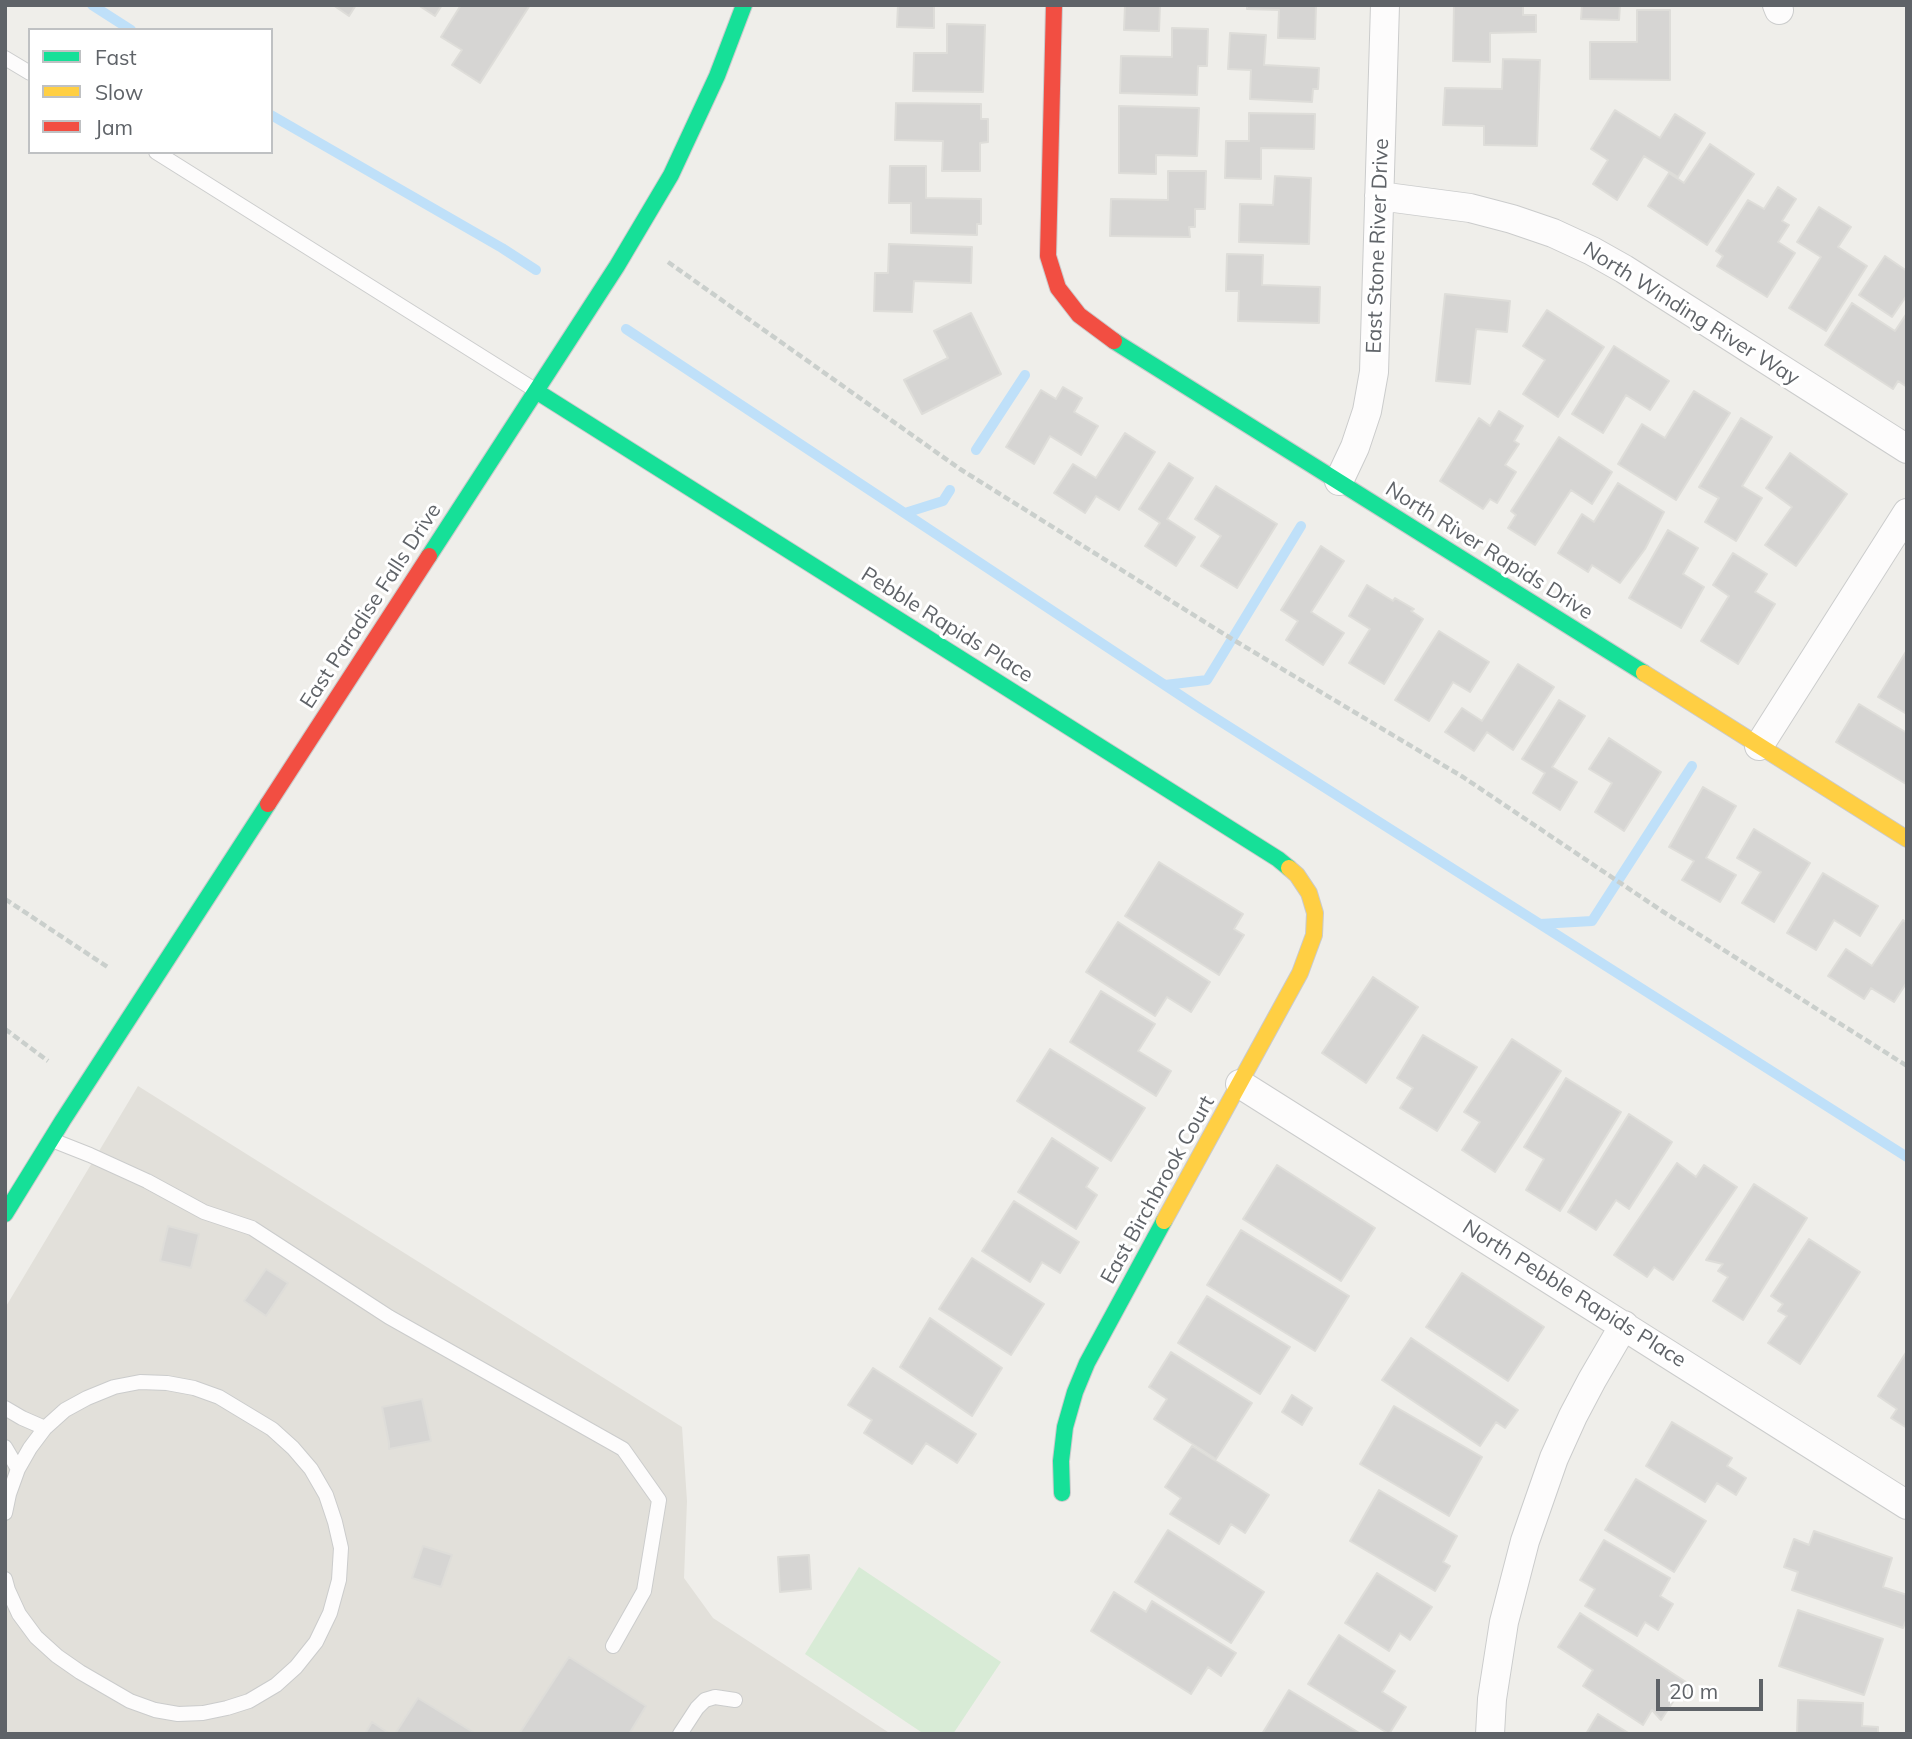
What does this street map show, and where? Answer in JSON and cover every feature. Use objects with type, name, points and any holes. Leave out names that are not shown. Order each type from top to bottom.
[{"type":"street","name":"East Paradise Falls Drive","points":[[5,1214],[51,1139],[592,307],[671,175],[717,76],[744,5]]},
{"type":"street","name":"North River Rapids Drive","points":[[1054,5],[1048,256],[1058,288],[1080,315],[1107,336],[1907,839]]},
{"type":"street","name":"East Stone River Drive","points":[[1339,481],[1355,447],[1367,411],[1374,372],[1385,5]]},
{"type":"street","name":"North Winding River Way","points":[[1379,195],[1470,208],[1553,233],[1592,251],[1907,449]]},
{"type":"street","name":"Pebble Rapids Place","points":[[536,390],[1278,859],[1297,875],[1309,893],[1315,913]]},
{"type":"street","points":[[1759,746],[1907,513]]},
{"type":"street","name":"East Birchbrook Court","points":[[1062,1493],[1061,1461],[1065,1427],[1087,1363],[1304,964],[1314,935],[1315,913]]},
{"type":"street","name":"North Pebble Rapids Place","points":[[1240,1084],[1907,1505]]},
{"type":"street","points":[[1490,1734],[1499,1648],[1525,1541],[1554,1458],[1573,1416],[1624,1325]]},
{"type":"lane","points":[[5,58],[28,73]]},
{"type":"lane","points":[[159,154],[536,390]]},
{"type":"lane","points":[[51,1139],[90,1154],[204,1212],[252,1227],[390,1317],[623,1449],[659,1500],[644,1591],[612,1646]]},
{"type":"lane","points":[[5,1513],[18,1469],[30,1448],[45,1428],[65,1410],[114,1387],[140,1382],[167,1383],[194,1388],[219,1397],[272,1429],[293,1448],[311,1469],[326,1495],[341,1548],[339,1580],[330,1613],[316,1642],[296,1667],[276,1685],[250,1700],[203,1713],[178,1714],[155,1710],[130,1701],[57,1656],[36,1637],[19,1614],[5,1579]]},
{"type":"lane","points":[[5,1408],[45,1428]]},
{"type":"lane","points":[[5,1447],[18,1469]]},
{"type":"lane","points":[[681,1734],[697,1707],[705,1700],[715,1697],[734,1700]]},
{"type":"path","points":[[668,261],[960,469],[1248,649],[1463,777],[1662,911],[1907,1066]]},
{"type":"path","points":[[5,899],[108,968]]},
{"type":"path","points":[[5,1029],[48,1061]]},
{"type":"shaded area","points":[[138,1086],[682,1427],[687,1501],[684,1578],[713,1618],[891,1734],[5,1734],[5,1308]]},
{"type":"green space","points":[[859,1567],[1001,1662],[953,1734],[924,1734],[805,1654]]},
{"type":"building","points":[[333,5],[356,5],[349,16]]},
{"type":"building","points":[[418,5],[442,5],[435,16]]},
{"type":"building","points":[[461,5],[530,5],[480,83],[452,65],[462,50],[441,37]]},
{"type":"building","points":[[898,5],[934,5],[934,28],[897,27]]},
{"type":"building","points":[[1125,5],[1160,5],[1159,31],[1124,30]]},
{"type":"building","points":[[1247,5],[1316,5],[1315,39],[1278,38],[1279,10],[1247,9]]},
{"type":"building","points":[[1454,5],[1523,5],[1523,15],[1536,15],[1536,32],[1490,33],[1490,62],[1453,61]]},
{"type":"building","points":[[1582,5],[1620,5],[1619,20],[1581,19]]},
{"type":"building","points":[[1637,10],[1670,10],[1670,80],[1590,79],[1590,42],[1637,42]]},
{"type":"building","points":[[947,24],[985,25],[983,92],[913,91],[914,53],[947,53]]},
{"type":"building","points":[[1172,28],[1208,29],[1207,66],[1198,66],[1197,95],[1120,93],[1121,56],[1172,57]]},
{"type":"building","points":[[1230,33],[1266,35],[1264,65],[1319,68],[1318,89],[1313,89],[1312,102],[1250,99],[1251,70],[1228,69]]},
{"type":"building","points":[[1503,59],[1540,60],[1537,146],[1484,145],[1484,126],[1443,125],[1445,88],[1502,89]]},
{"type":"building","points":[[896,103],[981,104],[981,119],[988,119],[988,142],[980,143],[980,171],[942,171],[943,141],[895,140]]},
{"type":"building","points":[[1119,106],[1199,108],[1197,156],[1156,155],[1156,174],[1119,173]]},
{"type":"building","points":[[1615,110],[1660,138],[1675,114],[1705,133],[1678,177],[1644,156],[1617,200],[1593,184],[1608,160],[1591,149]]},
{"type":"building","points":[[1249,113],[1315,114],[1314,149],[1261,148],[1261,179],[1225,178],[1226,141],[1249,141]]},
{"type":"building","points":[[1710,144],[1754,174],[1707,245],[1648,206],[1669,173],[1684,183]]},
{"type":"building","points":[[890,166],[926,166],[926,198],[981,199],[981,224],[977,224],[977,235],[911,233],[911,203],[889,203]]},
{"type":"building","points":[[1168,171],[1206,171],[1205,209],[1195,209],[1195,227],[1189,227],[1190,237],[1110,236],[1111,199],[1168,200]]},
{"type":"building","points":[[1275,176],[1311,178],[1309,244],[1239,242],[1240,204],[1273,205]]},
{"type":"building","points":[[1778,187],[1796,199],[1782,221],[1789,225],[1778,242],[1795,253],[1767,297],[1717,266],[1723,256],[1716,251],[1748,200],[1764,209]]},
{"type":"building","points":[[1819,207],[1851,227],[1838,247],[1867,266],[1826,331],[1789,308],[1821,257],[1797,242]]},
{"type":"building","points":[[889,244],[972,247],[971,283],[914,281],[912,312],[874,311],[875,273],[888,273]]},
{"type":"building","points":[[1227,254],[1263,255],[1262,285],[1320,287],[1319,323],[1238,321],[1239,291],[1226,291]]},
{"type":"building","points":[[1885,256],[1907,271],[1907,295],[1892,317],[1859,295]]},
{"type":"building","points":[[1445,294],[1510,301],[1507,332],[1476,329],[1470,384],[1436,381]]},
{"type":"building","points":[[1852,303],[1895,331],[1907,313],[1907,387],[1898,381],[1893,389],[1825,345]]},
{"type":"building","points":[[1547,310],[1604,347],[1558,417],[1523,394],[1545,360],[1523,346]]},
{"type":"building","points":[[971,313],[1001,374],[922,414],[904,380],[948,358],[934,331]]},
{"type":"building","points":[[1614,346],[1669,381],[1650,410],[1626,395],[1603,433],[1572,414]]},
{"type":"building","points":[[1063,387],[1082,398],[1074,412],[1098,426],[1081,455],[1050,436],[1034,464],[1006,447],[1041,390],[1056,399]]},
{"type":"building","points":[[1694,391],[1730,413],[1676,500],[1618,464],[1642,424],[1665,438]]},
{"type":"building","points":[[1499,411],[1523,426],[1514,441],[1519,444],[1505,465],[1516,472],[1497,503],[1490,499],[1483,509],[1440,481],[1479,418],[1490,426]]},
{"type":"building","points":[[1741,418],[1772,437],[1742,486],[1762,498],[1736,541],[1705,522],[1719,498],[1699,487]]},
{"type":"building","points":[[1125,433],[1155,452],[1119,510],[1096,496],[1085,513],[1054,493],[1073,464],[1096,478]]},
{"type":"building","points":[[1559,437],[1612,472],[1592,504],[1571,490],[1535,545],[1508,528],[1516,515],[1511,511]]},
{"type":"building","points":[[1790,453],[1847,494],[1796,566],[1765,545],[1792,507],[1766,488]]},
{"type":"building","points":[[1169,463],[1193,478],[1167,519],[1195,537],[1176,566],[1145,546],[1160,523],[1139,509]]},
{"type":"building","points":[[1618,483],[1664,512],[1645,549],[1620,583],[1592,565],[1588,572],[1558,553],[1582,514],[1594,522]]},
{"type":"building","points":[[1216,486],[1277,524],[1237,588],[1201,566],[1221,536],[1195,519]]},
{"type":"building","points":[[1668,530],[1698,548],[1683,574],[1704,587],[1681,628],[1629,598]]},
{"type":"building","points":[[1321,546],[1344,561],[1311,612],[1344,633],[1323,665],[1286,640],[1298,621],[1281,610]]},
{"type":"building","points":[[1733,553],[1767,574],[1755,592],[1775,604],[1738,664],[1701,641],[1729,596],[1713,585]]},
{"type":"building","points":[[1367,585],[1393,601],[1395,598],[1414,609],[1411,611],[1423,619],[1384,684],[1349,663],[1370,629],[1349,616]]},
{"type":"building","points":[[1439,631],[1489,662],[1470,692],[1453,682],[1429,721],[1395,700]]},
{"type":"building","points":[[1907,650],[1907,710],[1905,713],[1878,697]]},
{"type":"building","points":[[1518,664],[1554,687],[1513,750],[1487,732],[1474,751],[1445,732],[1462,708],[1482,721]]},
{"type":"building","points":[[1559,700],[1585,716],[1552,767],[1577,782],[1560,810],[1533,793],[1545,773],[1522,759]]},
{"type":"building","points":[[1859,704],[1907,733],[1906,784],[1836,742]]},
{"type":"building","points":[[1609,738],[1661,772],[1624,831],[1595,812],[1612,783],[1589,769]]},
{"type":"building","points":[[1703,787],[1736,806],[1706,858],[1736,875],[1720,902],[1682,880],[1694,861],[1669,847]]},
{"type":"building","points":[[1754,829],[1810,863],[1774,922],[1742,903],[1761,872],[1737,858]]},
{"type":"building","points":[[1159,862],[1243,914],[1234,929],[1244,935],[1219,975],[1125,916]]},
{"type":"building","points":[[1823,873],[1878,906],[1860,936],[1834,920],[1816,950],[1787,933]]},
{"type":"building","points":[[1903,920],[1907,923],[1907,982],[1894,1002],[1871,988],[1864,999],[1828,976],[1846,949],[1872,966]]},
{"type":"building","points":[[1118,922],[1210,982],[1191,1012],[1167,997],[1155,1016],[1086,972]]},
{"type":"building","points":[[1373,977],[1418,1007],[1366,1083],[1322,1053]]},
{"type":"building","points":[[1101,991],[1155,1024],[1138,1051],[1171,1071],[1156,1096],[1070,1042]]},
{"type":"building","points":[[1423,1035],[1477,1067],[1437,1131],[1400,1108],[1413,1088],[1397,1078]]},
{"type":"building","points":[[1512,1039],[1561,1071],[1495,1172],[1462,1150],[1480,1122],[1464,1112]]},
{"type":"building","points":[[1050,1049],[1145,1108],[1111,1161],[1017,1101]]},
{"type":"building","points":[[1566,1078],[1621,1112],[1560,1211],[1526,1190],[1544,1159],[1524,1147]]},
{"type":"building","points":[[1629,1114],[1672,1142],[1629,1209],[1616,1200],[1596,1230],[1568,1212]]},
{"type":"building","points":[[1052,1138],[1098,1168],[1086,1187],[1097,1195],[1076,1229],[1018,1192]]},
{"type":"building","points":[[1677,1163],[1696,1177],[1704,1165],[1737,1187],[1673,1280],[1654,1267],[1647,1277],[1614,1255]]},
{"type":"building","points":[[1277,1165],[1375,1228],[1341,1281],[1243,1219]]},
{"type":"building","points":[[1754,1184],[1807,1218],[1743,1320],[1713,1301],[1728,1277],[1718,1271],[1723,1264],[1706,1260]]},
{"type":"building","points":[[1014,1201],[1079,1242],[1060,1273],[1042,1262],[1030,1282],[982,1251]]},
{"type":"building","points":[[168,1226],[199,1234],[191,1268],[160,1261]]},
{"type":"building","points":[[1241,1230],[1349,1296],[1315,1351],[1207,1285]]},
{"type":"building","points":[[1809,1239],[1860,1272],[1800,1364],[1768,1343],[1787,1316],[1778,1311],[1783,1304],[1771,1296]]},
{"type":"building","points":[[972,1258],[1044,1304],[1011,1355],[939,1309]]},
{"type":"building","points":[[266,1269],[288,1283],[266,1316],[244,1301]]},
{"type":"building","points":[[1462,1273],[1544,1327],[1508,1381],[1426,1327]]},
{"type":"building","points":[[1207,1296],[1290,1347],[1260,1394],[1178,1343]]},
{"type":"building","points":[[930,1318],[1002,1368],[972,1416],[900,1367]]},
{"type":"building","points":[[1411,1338],[1518,1410],[1505,1428],[1496,1422],[1480,1446],[1382,1380]]},
{"type":"building","points":[[1907,1351],[1907,1428],[1891,1418],[1897,1409],[1878,1396]]},
{"type":"building","points":[[1171,1352],[1252,1403],[1216,1459],[1154,1419],[1167,1399],[1149,1387]]},
{"type":"building","points":[[873,1368],[976,1434],[957,1463],[926,1443],[912,1464],[864,1433],[872,1420],[848,1405]]},
{"type":"building","points":[[1292,1395],[1312,1408],[1302,1425],[1282,1412]]},
{"type":"building","points":[[422,1399],[431,1441],[389,1449],[382,1407]]},
{"type":"building","points":[[1394,1406],[1482,1457],[1449,1516],[1360,1464]]},
{"type":"building","points":[[1672,1422],[1732,1458],[1727,1466],[1746,1478],[1736,1495],[1717,1483],[1705,1502],[1646,1466]]},
{"type":"building","points":[[1192,1446],[1269,1495],[1245,1533],[1231,1524],[1219,1544],[1170,1514],[1181,1498],[1165,1487]]},
{"type":"building","points":[[1636,1479],[1706,1521],[1674,1572],[1605,1530]]},
{"type":"building","points":[[1379,1490],[1457,1536],[1443,1562],[1450,1566],[1435,1591],[1350,1541]]},
{"type":"building","points":[[1168,1530],[1264,1592],[1231,1643],[1135,1582]]},
{"type":"building","points":[[1814,1531],[1892,1558],[1883,1587],[1907,1595],[1907,1618],[1903,1628],[1792,1590],[1798,1572],[1784,1567],[1794,1539],[1809,1545]]},
{"type":"building","points":[[1604,1540],[1670,1578],[1660,1596],[1673,1604],[1658,1630],[1645,1622],[1637,1636],[1585,1606],[1595,1589],[1580,1580]]},
{"type":"building","points":[[423,1546],[452,1555],[441,1587],[412,1578]]},
{"type":"building","points":[[809,1555],[811,1589],[780,1592],[778,1557]]},
{"type":"building","points":[[1377,1573],[1432,1607],[1410,1640],[1400,1633],[1389,1651],[1345,1623]]},
{"type":"building","points":[[1114,1592],[1146,1612],[1152,1601],[1236,1653],[1221,1676],[1208,1667],[1191,1694],[1091,1631]]},
{"type":"building","points":[[1798,1610],[1883,1639],[1864,1695],[1779,1666]]},
{"type":"building","points":[[1580,1613],[1686,1682],[1661,1720],[1652,1710],[1643,1725],[1583,1686],[1593,1670],[1558,1647]]},
{"type":"building","points":[[1339,1635],[1395,1671],[1382,1692],[1406,1707],[1389,1734],[1308,1684]]},
{"type":"building","points":[[569,1657],[646,1706],[629,1734],[519,1734]]},
{"type":"building","points":[[1289,1690],[1361,1734],[1262,1734]]},
{"type":"building","points":[[418,1698],[476,1734],[395,1734]]},
{"type":"building","points":[[1798,1700],[1863,1703],[1862,1726],[1878,1727],[1878,1734],[1797,1734]]},
{"type":"building","points":[[1598,1714],[1630,1734],[1586,1734]]},
{"type":"building","points":[[372,1722],[390,1734],[365,1734]]},
{"type":"waterway","points":[[92,5],[128,28]]},
{"type":"waterway","points":[[273,116],[536,270]]},
{"type":"waterway","points":[[626,329],[1201,709],[1907,1157]]},
{"type":"waterway","points":[[976,450],[1025,375]]},
{"type":"waterway","points":[[905,513],[943,501],[950,490]]},
{"type":"waterway","points":[[1165,685],[1207,680],[1301,526]]},
{"type":"waterway","points":[[1540,924],[1592,921],[1692,766]]},
{"type":"traffic: fast","points":[[429,556],[617,266],[671,175],[717,76],[744,5]]},
{"type":"traffic: fast","points":[[1114,341],[1644,673]]},
{"type":"traffic: fast","points":[[536,391],[1289,868]]},
{"type":"traffic: fast","points":[[5,1214],[268,804]]},
{"type":"traffic: fast","points":[[1062,1493],[1061,1461],[1065,1427],[1075,1392],[1087,1363],[1164,1221]]},
{"type":"traffic: slow","points":[[1644,673],[1907,839]]},
{"type":"traffic: slow","points":[[1164,1221],[1300,973],[1314,935],[1315,913],[1309,893],[1289,868]]},
{"type":"traffic: jam","points":[[1054,5],[1048,256],[1058,288],[1079,315],[1114,341]]},
{"type":"traffic: jam","points":[[268,804],[429,556]]}]
